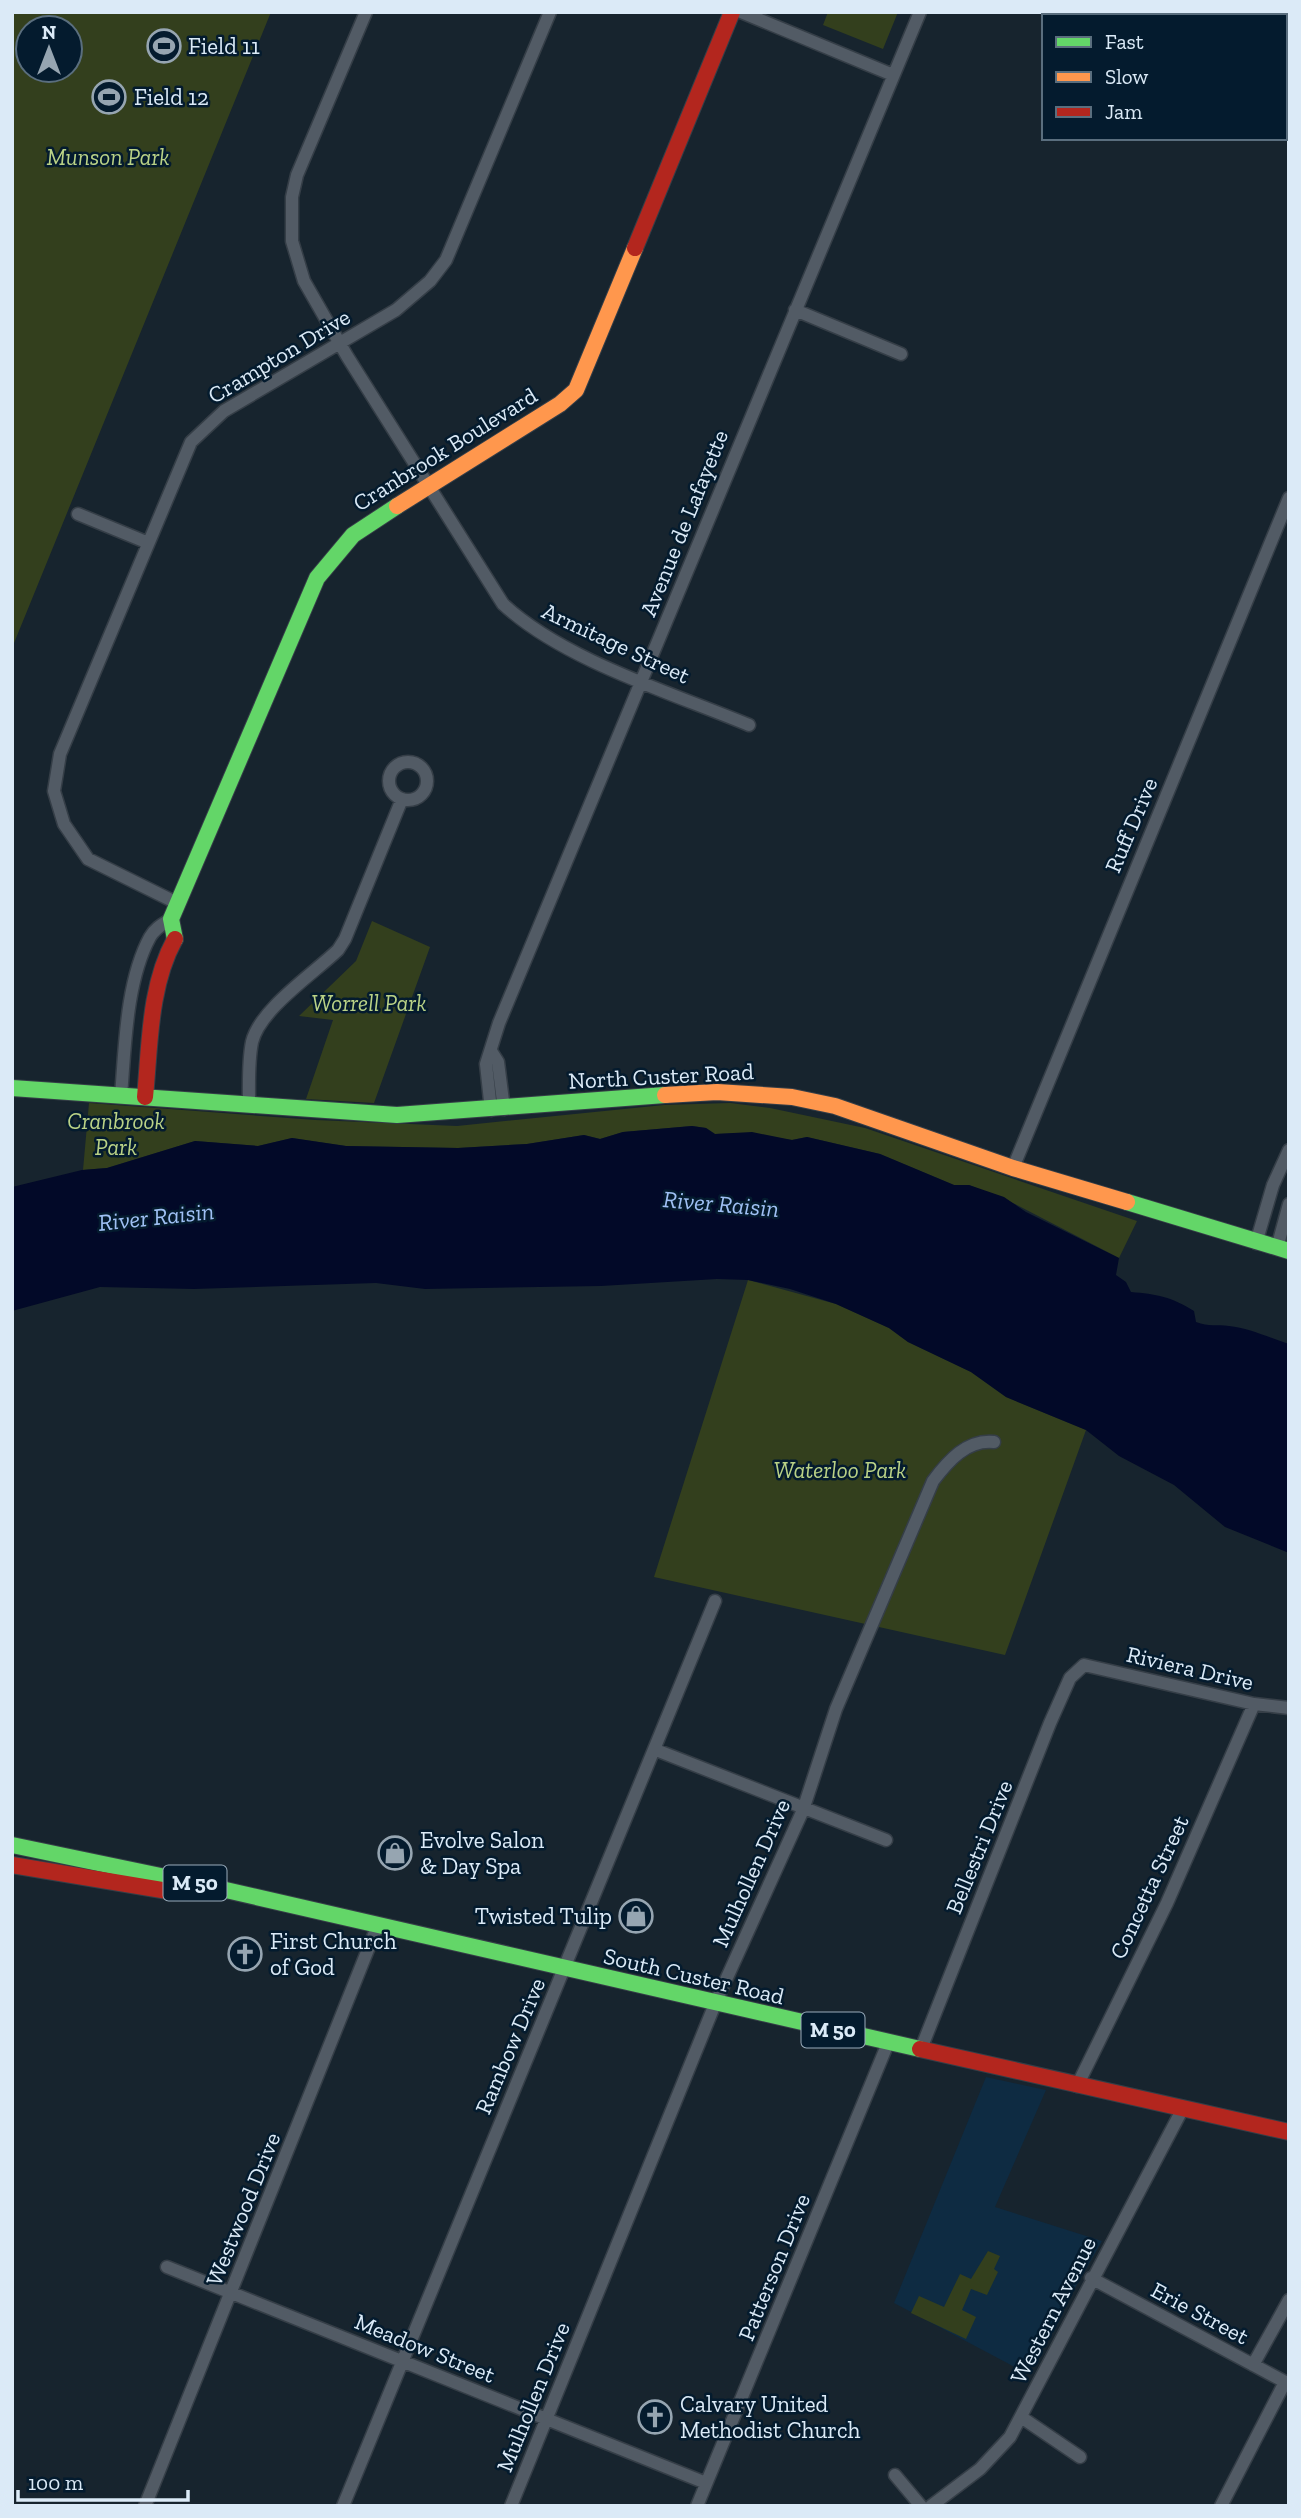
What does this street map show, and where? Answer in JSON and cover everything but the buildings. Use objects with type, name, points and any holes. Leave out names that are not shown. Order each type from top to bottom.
[{"type":"street","name":"Armitage Street","points":[[366,12],[297,175],[292,197],[295,259],[304,281],[488,584],[509,611],[544,637],[750,724]]},
{"type":"street","name":"Crampton Drive","points":[[177,903],[88,859],[64,824],[54,791],[60,754],[146,542],[191,442],[203,429],[224,411],[396,310],[430,281],[446,260],[550,12]]},
{"type":"street","name":"Cranbrook Boulevard","points":[[121,1096],[128,1019],[136,980],[150,937],[171,919],[299,617],[326,562],[355,531],[429,488],[560,404],[576,390],[732,12]]},
{"type":"street","points":[[741,12],[893,75]]},
{"type":"street","name":"Avenue de Lafayette","points":[[497,1109],[499,1062],[491,1051],[499,1023],[919,12]]},
{"type":"street","points":[[795,310],[901,354]]},
{"type":"street","name":"Ruff Drive","points":[[1013,1168],[1286,515],[1289,498]]},
{"type":"street","points":[[78,514],[146,542]]},
{"type":"street","points":[[249,1103],[251,1051],[256,1031],[271,1012],[330,958],[345,939],[401,799]]},
{"type":"street","name":"Cranbrook Boulevard","points":[[145,1097],[155,999],[165,957],[175,939],[171,919]]},
{"type":"street","name":"North Custer Road","points":[[12,1088],[397,1115],[704,1093],[792,1097],[835,1106],[1013,1168],[1283,1250]]},
{"type":"street","points":[[1256,1243],[1273,1185],[1289,1150]]},
{"type":"street","points":[[1283,1250],[1289,1204]]},
{"type":"street","name":"Mulhollen Drive","points":[[511,2506],[715,2004],[803,1810],[836,1709],[933,1481],[956,1455],[976,1444],[994,1442]]},
{"type":"street","name":"Rambow Drive","points":[[342,2506],[656,1750],[715,1601]]},
{"type":"street","name":"Riviera Drive","points":[[1084,1665],[1254,1704],[1289,1708]]},
{"type":"street","name":"Bellestri Drive","points":[[921,2049],[1050,1723],[1070,1678],[1084,1665]]},
{"type":"street","name":"Concetta Street","points":[[1077,2085],[1167,1903],[1254,1704]]},
{"type":"street","points":[[656,1750],[803,1810],[886,1840]]},
{"type":"street","name":"South Custer Road","points":[[12,1845],[204,1885],[715,2004],[1289,2132]]},
{"type":"street","name":"South Custer Road","points":[[12,1865],[377,1927]]},
{"type":"street","name":"Westwood Drive","points":[[145,2506],[377,1927]]},
{"type":"street","name":"Patterson Drive","points":[[697,2506],[888,2043]]},
{"type":"street","name":"Western Avenue","points":[[931,2506],[980,2469],[1010,2437],[1091,2278],[1182,2110]]},
{"type":"street","name":"Meadow Street","points":[[167,2267],[706,2483]]},
{"type":"street","name":"Erie Street","points":[[1091,2278],[1287,2383]]},
{"type":"street","points":[[1253,2365],[1289,2300]]},
{"type":"street","points":[[1221,2506],[1287,2383]]},
{"type":"street","points":[[1021,2417],[1080,2456]]},
{"type":"street","points":[[895,2475],[921,2506]]},
{"type":"shaded area","points":[[986,2077],[1046,2090],[995,2207],[1102,2241],[1026,2373],[894,2303]]},
{"type":"green space","name":"Munson Park","points":[[12,12],[271,12],[12,648]]},
{"type":"green space","points":[[828,12],[898,12],[883,49],[823,25]]},
{"type":"green space","name":"Worrell Park","points":[[372,921],[430,947],[374,1103],[306,1099],[333,1020],[299,1016],[356,961]]},
{"type":"green space","name":"Cranbrook Park","points":[[89,1103],[315,1120],[457,1126],[664,1105],[730,1103],[770,1108],[865,1128],[1137,1221],[1119,1258],[1015,1204],[969,1185],[954,1185],[880,1154],[807,1137],[792,1140],[741,1133],[715,1134],[706,1128],[692,1126],[623,1132],[600,1139],[584,1135],[527,1144],[458,1148],[346,1146],[292,1138],[258,1146],[195,1141],[107,1168],[83,1170]]},
{"type":"green space","name":"Waterloo Park","points":[[748,1280],[836,1304],[889,1328],[908,1342],[971,1372],[1006,1397],[1086,1430],[1005,1655],[654,1577]]},
{"type":"green space","points":[[988,2251],[1000,2256],[994,2269],[998,2272],[987,2295],[971,2289],[962,2310],[976,2317],[966,2339],[911,2313],[919,2296],[944,2307],[960,2274],[971,2279]]},
{"type":"water","name":"River Raisin","points":[[692,1126],[706,1128],[715,1134],[752,1132],[792,1140],[807,1137],[880,1154],[954,1185],[969,1185],[1004,1197],[1026,1212],[1119,1258],[1116,1275],[1126,1282],[1131,1292],[1156,1295],[1178,1302],[1194,1311],[1196,1322],[1244,1329],[1289,1344],[1289,1553],[1225,1527],[1174,1485],[1119,1456],[1086,1430],[1006,1397],[971,1372],[908,1342],[889,1328],[836,1304],[790,1289],[748,1280],[425,1289],[376,1283],[194,1289],[100,1287],[12,1311],[12,1187],[82,1170],[107,1168],[195,1141],[258,1146],[292,1138],[346,1146],[458,1148],[527,1144],[584,1135],[600,1139],[623,1132]]},
{"type":"traffic: fast","points":[[175,939],[171,919],[317,578],[353,535],[397,506]]},
{"type":"traffic: fast","points":[[12,1088],[397,1115],[665,1095]]},
{"type":"traffic: fast","points":[[1127,1202],[1289,1251]]},
{"type":"traffic: fast","points":[[12,1845],[204,1885],[920,2049]]},
{"type":"traffic: slow","points":[[397,506],[560,404],[576,390],[635,248]]},
{"type":"traffic: slow","points":[[665,1095],[717,1092],[792,1097],[835,1106],[1013,1168],[1127,1202]]},
{"type":"traffic: jam","points":[[635,248],[732,12]]},
{"type":"traffic: jam","points":[[145,1097],[155,996],[166,957],[175,939]]},
{"type":"traffic: jam","points":[[12,1865],[168,1891]]},
{"type":"traffic: jam","points":[[920,2049],[1289,2132]]},
{"type":"place","name":"Field 11","points":[[164,46]]},
{"type":"place","name":"Field 12","points":[[109,97]]},
{"type":"place","name":"Evolve Salon & Day Spa","points":[[395,1853]]},
{"type":"place","name":"Twisted Tulip","points":[[636,1916]]},
{"type":"place","name":"First Church of God","points":[[245,1954]]},
{"type":"place","name":"Calvary United Methodist Church","points":[[655,2417]]}]
